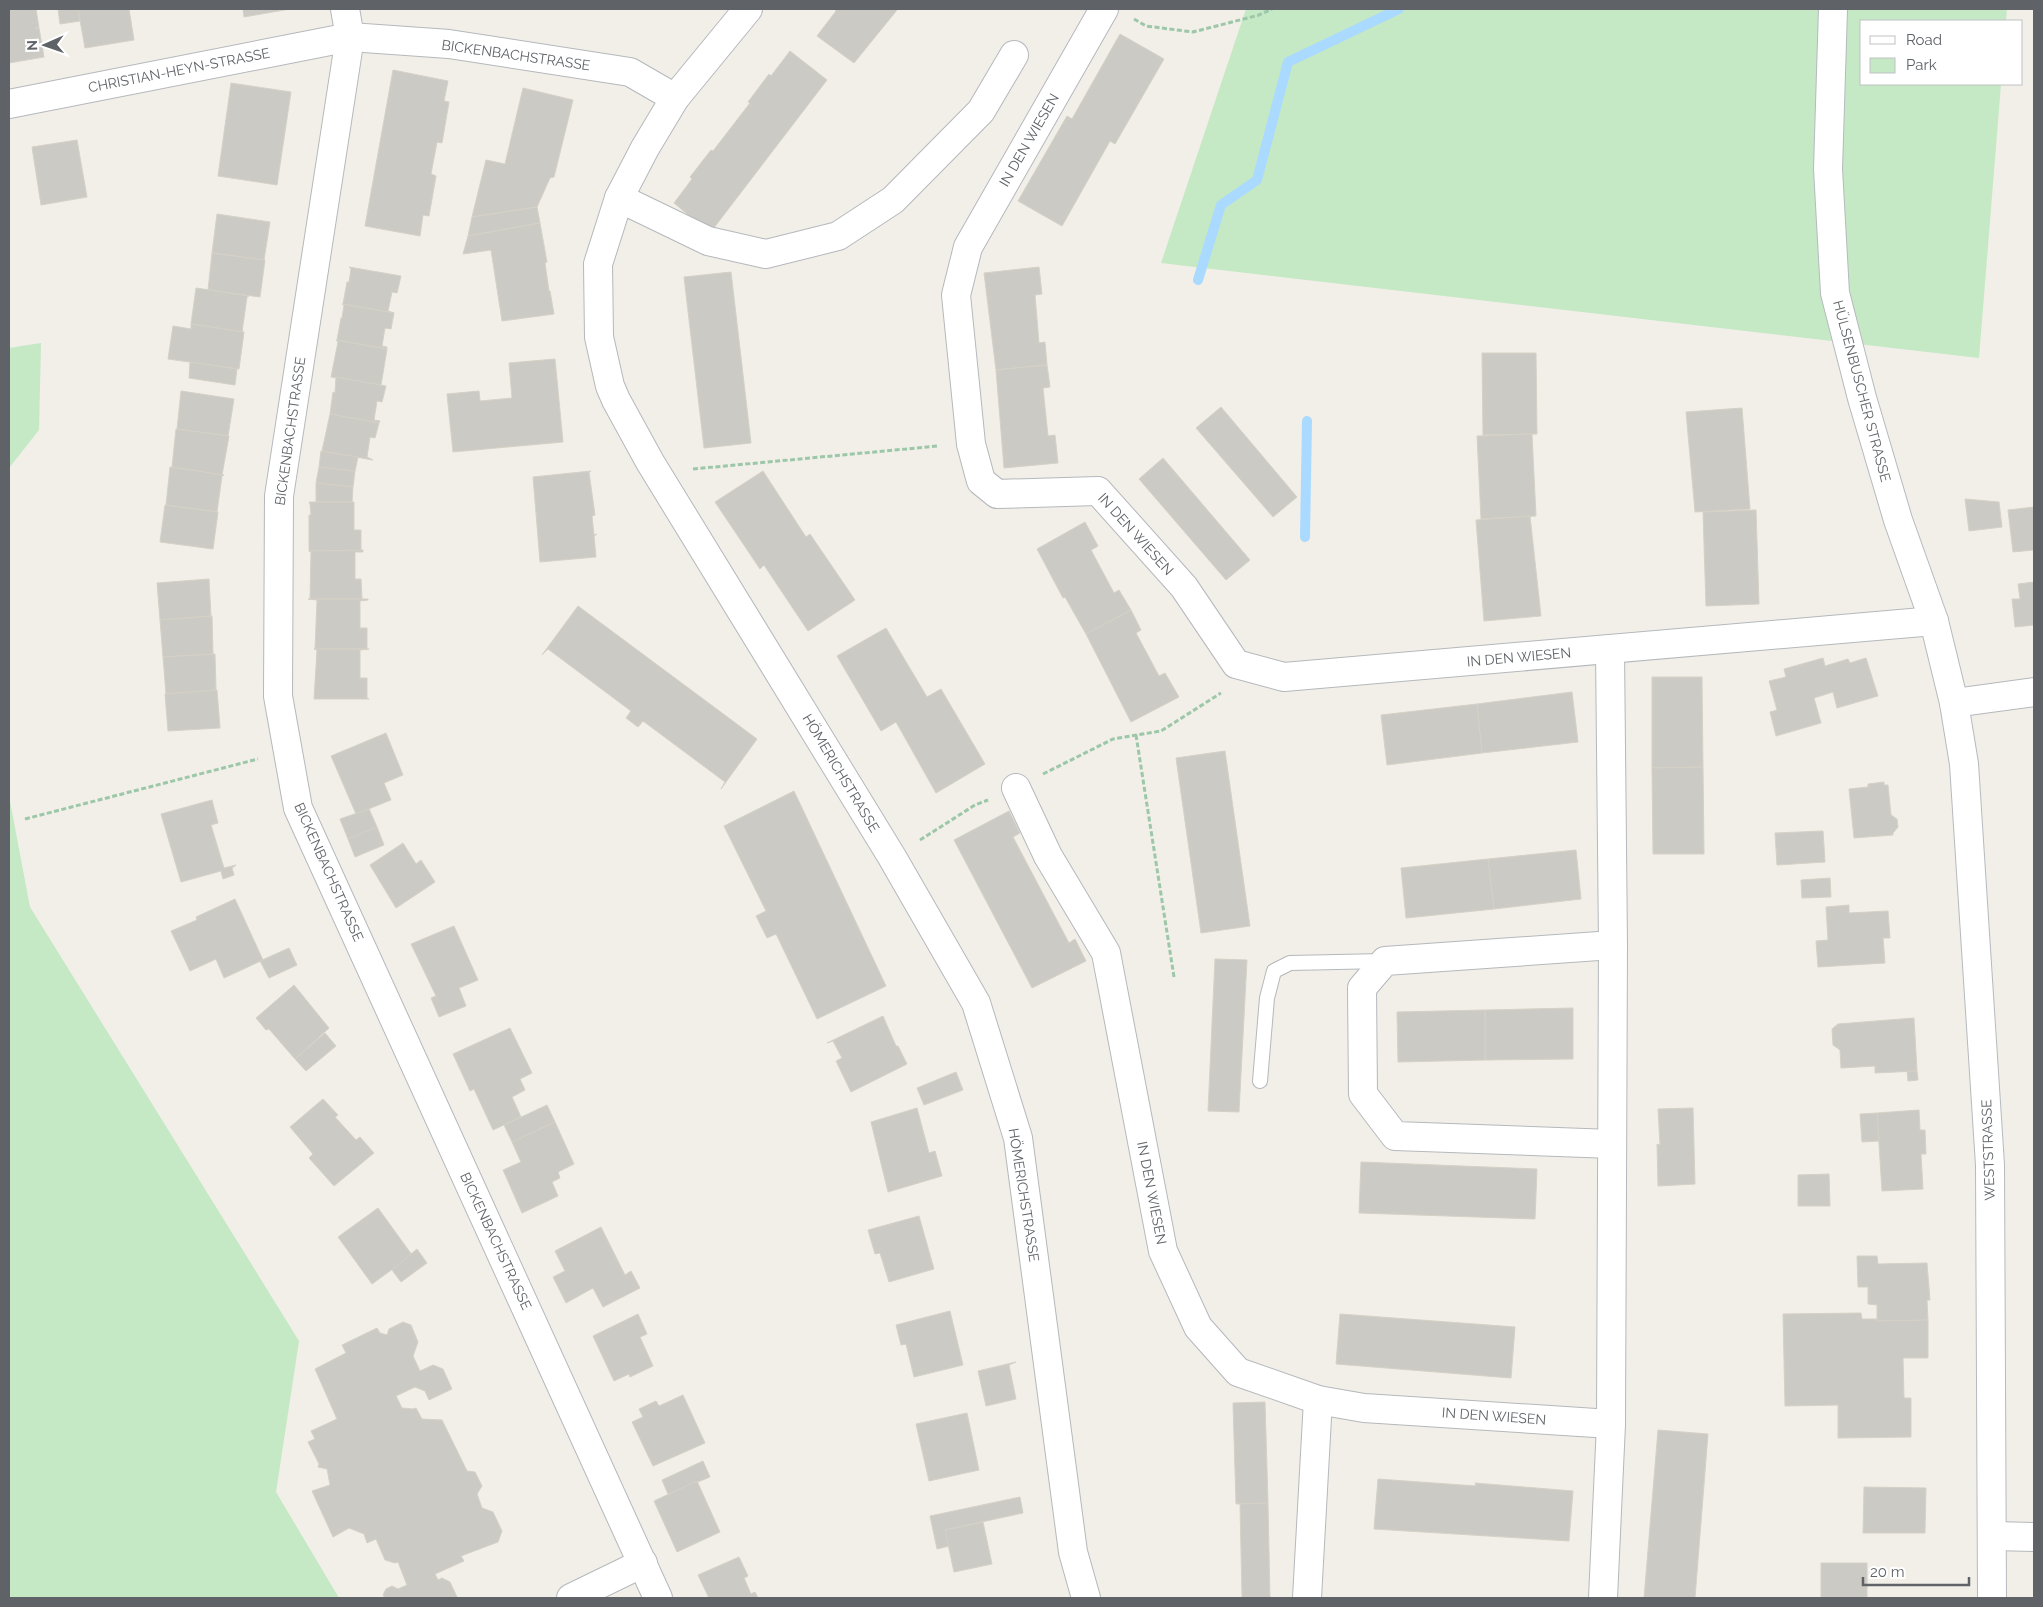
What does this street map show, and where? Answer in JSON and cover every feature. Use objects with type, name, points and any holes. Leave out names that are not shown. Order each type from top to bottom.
[{"type":"street","name":"BICKENBACHSTRASSE","points":[[345,9],[350,37],[279,496],[278,696],[298,808],[658,1598]]},
{"type":"street","name":"HÖMERICHSTRASSE","points":[[748,9],[675,98],[645,148],[619,198],[598,264],[599,337],[610,386],[616,400],[663,483],[892,858],[976,1004],[1018,1138],[1073,1552],[1086,1598]]},
{"type":"street","name":"IN DEN WIESEN","points":[[1104,9],[968,247],[956,295],[971,444],[981,481],[997,494],[1098,490],[1184,587],[1236,664],[1284,676],[1934,621]]},
{"type":"street","name":"HÜLSENBUSCHER STRASSE","points":[[1833,9],[1828,169],[1835,294],[1862,398],[1898,520],[1934,621],[1954,703]]},
{"type":"street","name":"BICKENBACHSTRASSE","points":[[350,37],[449,44],[630,72],[675,98]]},
{"type":"street","name":"CHRISTIAN-HEYN-STRASSE","points":[[9,104],[350,37]]},
{"type":"street","points":[[619,198],[708,241],[766,254],[838,236],[893,200],[981,111],[1014,55]]},
{"type":"street","points":[[1603,1598],[1611,1424],[1613,945],[1610,649]]},
{"type":"street","points":[[1954,703],[2034,692]]},
{"type":"street","name":"WESTSTRASSE","points":[[1954,703],[1964,764],[1990,1165],[1992,1598]]},
{"type":"street","name":"IN DEN WIESEN","points":[[1016,788],[1048,856],[1106,953],[1163,1250],[1198,1327],[1238,1372],[1318,1400],[1364,1408],[1611,1424]]},
{"type":"street","points":[[1612,1144],[1395,1136],[1363,1094],[1362,988],[1384,960],[1613,945]]},
{"type":"street","points":[[1307,1598],[1318,1400]]},
{"type":"street","points":[[1993,1536],[2034,1537]]},
{"type":"street","points":[[571,1598],[643,1563]]},
{"type":"lane","points":[[1260,1081],[1266,998],[1274,972],[1290,963],[1384,960]]},
{"type":"path","points":[[1131,17],[1146,26],[1193,32],[1259,15],[1272,9]]},
{"type":"path","points":[[663,483],[692,469],[971,444]]},
{"type":"path","points":[[892,858],[975,805],[1016,788],[1113,739],[1161,732],[1221,693],[1236,664]]},
{"type":"path","points":[[1136,735],[1174,977]]},
{"type":"path","points":[[25,819],[288,751]]},
{"type":"green space","points":[[1246,9],[2007,9],[2006,20],[1860,20],[1860,85],[2001,85],[1979,358],[1161,263]]},
{"type":"green space","points":[[41,343],[39,430],[9,468],[9,348]]},
{"type":"green space","points":[[9,796],[30,907],[299,1341],[276,1492],[339,1598],[9,1598]]},
{"type":"building","points":[[9,9],[36,9],[44,57],[9,63]]},
{"type":"building","points":[[58,9],[78,9],[80,21],[60,24]]},
{"type":"building","points":[[78,9],[129,9],[134,40],[85,48]]},
{"type":"building","points":[[243,9],[290,9],[244,17]]},
{"type":"building","points":[[834,9],[897,10],[854,63],[817,36],[836,11]]},
{"type":"building","points":[[1120,34],[1164,59],[1115,144],[1110,141],[1062,226],[1018,201],[1067,116],[1072,119]]},
{"type":"building","points":[[790,51],[827,80],[710,233],[674,203],[692,179],[690,177],[750,103],[748,102],[769,74],[771,76]]},
{"type":"building","points":[[393,70],[448,81],[444,101],[449,102],[442,143],[437,142],[431,174],[436,176],[429,216],[423,215],[420,236],[365,226]]},
{"type":"building","points":[[231,83],[291,92],[277,185],[218,176]]},
{"type":"building","points":[[523,88],[573,100],[554,177],[550,178],[537,207],[472,217],[486,160],[505,164]]},
{"type":"building","points":[[77,140],[87,197],[41,205],[32,147]]},
{"type":"building","points":[[537,207],[540,223],[468,236],[472,217]]},
{"type":"building","points":[[217,214],[270,222],[264,260],[212,253]]},
{"type":"building","points":[[540,223],[554,314],[502,321],[491,250],[463,254],[468,236]]},
{"type":"building","points":[[212,253],[265,260],[260,297],[208,290]]},
{"type":"building","points":[[349,267],[401,276],[397,293],[392,292],[388,311],[394,313],[343,304],[347,282],[349,282],[351,269]]},
{"type":"building","points":[[1039,267],[1042,294],[1035,295],[1039,343],[1045,342],[1047,365],[996,370],[984,273]]},
{"type":"building","points":[[731,272],[751,443],[704,448],[684,277]]},
{"type":"building","points":[[196,288],[249,296],[247,297],[242,332],[191,324]]},
{"type":"building","points":[[342,304],[394,313],[391,329],[385,328],[382,346],[387,347],[387,349],[337,340],[344,305]]},
{"type":"building","points":[[191,324],[244,332],[239,369],[168,359],[173,326],[191,329]]},
{"type":"building","points":[[336,340],[387,349],[381,385],[331,377],[338,342]]},
{"type":"building","points":[[1482,353],[1536,353],[1537,434],[1483,435]]},
{"type":"building","points":[[555,359],[563,442],[453,452],[447,394],[479,391],[480,401],[512,398],[509,363]]},
{"type":"building","points":[[190,362],[237,369],[235,385],[189,378]]},
{"type":"building","points":[[1047,365],[1050,387],[1043,388],[1048,436],[1055,435],[1058,463],[1004,468],[996,370]]},
{"type":"building","points":[[336,377],[386,386],[382,402],[377,401],[374,420],[380,421],[379,423],[330,414],[333,392],[335,393]]},
{"type":"building","points":[[181,391],[234,399],[228,436],[177,429]]},
{"type":"building","points":[[1221,407],[1297,497],[1273,517],[1196,428]]},
{"type":"building","points":[[1742,408],[1750,509],[1695,512],[1686,412]]},
{"type":"building","points":[[330,414],[379,423],[375,438],[370,437],[367,457],[373,460],[322,451]]},
{"type":"building","points":[[176,429],[229,436],[222,475],[172,467]]},
{"type":"building","points":[[1532,434],[1536,516],[1481,519],[1477,436]]},
{"type":"building","points":[[321,451],[358,457],[355,471],[319,467]]},
{"type":"building","points":[[1163,458],[1250,560],[1226,580],[1139,479]]},
{"type":"building","points":[[170,467],[224,475],[222,476],[217,512],[166,505]]},
{"type":"building","points":[[319,467],[355,471],[353,487],[316,483]]},
{"type":"building","points":[[591,471],[589,472],[595,515],[592,516],[594,535],[597,534],[594,536],[596,557],[540,562],[533,477]]},
{"type":"building","points":[[763,471],[806,537],[810,534],[855,600],[808,631],[764,565],[760,569],[715,502]]},
{"type":"building","points":[[316,483],[353,487],[352,502],[316,502]]},
{"type":"building","points":[[1965,499],[1999,502],[2002,527],[1969,531]]},
{"type":"building","points":[[309,502],[354,502],[354,530],[361,530],[361,551],[309,551],[309,515],[311,515]]},
{"type":"building","points":[[165,505],[218,512],[213,549],[160,542]]},
{"type":"building","points":[[2034,507],[2034,550],[2013,552],[2008,510]]},
{"type":"building","points":[[1756,510],[1759,604],[1706,606],[1703,512]]},
{"type":"building","points":[[1530,516],[1541,616],[1484,621],[1476,520]]},
{"type":"building","points":[[1085,522],[1098,546],[1091,550],[1114,593],[1119,590],[1131,610],[1086,634],[1065,597],[1063,598],[1037,549]]},
{"type":"building","points":[[363,550],[363,552],[355,552],[355,579],[361,579],[362,599],[310,599],[311,552],[309,551]]},
{"type":"building","points":[[209,579],[211,616],[160,620],[157,583]]},
{"type":"building","points":[[2034,582],[2034,625],[2015,627],[2012,599],[2020,599],[2018,584]]},
{"type":"building","points":[[308,599],[368,599],[360,601],[360,628],[367,628],[367,649],[315,649],[317,600]]},
{"type":"building","points":[[578,606],[757,739],[721,789],[725,782],[643,721],[638,727],[626,718],[631,711],[548,649],[542,655]]},
{"type":"building","points":[[1131,610],[1141,630],[1136,633],[1159,676],[1165,673],[1179,697],[1131,722],[1086,634]]},
{"type":"building","points":[[212,616],[213,654],[163,657],[160,620]]},
{"type":"building","points":[[886,628],[927,697],[941,689],[985,764],[936,793],[896,722],[881,731],[837,656]]},
{"type":"building","points":[[314,649],[369,649],[360,650],[360,678],[367,678],[367,698],[369,699],[314,699],[317,650]]},
{"type":"building","points":[[215,654],[216,690],[166,694],[163,657]]},
{"type":"building","points":[[1823,658],[1825,666],[1848,659],[1850,663],[1866,658],[1878,696],[1837,708],[1833,692],[1814,698],[1821,723],[1776,736],[1770,712],[1777,710],[1769,681],[1786,677],[1784,669]]},
{"type":"building","points":[[1652,677],[1702,677],[1703,767],[1652,768]]},
{"type":"building","points":[[217,690],[220,728],[168,731],[165,694]]},
{"type":"building","points":[[1572,692],[1578,742],[1482,753],[1477,704]]},
{"type":"building","points":[[1477,704],[1482,753],[1387,765],[1381,715]]},
{"type":"building","points":[[386,733],[403,775],[384,783],[391,800],[356,814],[331,756]]},
{"type":"building","points":[[1225,751],[1250,926],[1201,933],[1176,758]]},
{"type":"building","points":[[1703,767],[1704,854],[1653,854],[1652,768]]},
{"type":"building","points":[[1884,782],[1884,785],[1888,785],[1891,815],[1897,819],[1898,827],[1893,835],[1854,838],[1849,789],[1868,787],[1868,784]]},
{"type":"building","points":[[794,791],[886,986],[817,1019],[776,934],[767,938],[756,916],[766,911],[724,826]]},
{"type":"building","points":[[212,800],[218,823],[211,825],[224,868],[236,865],[232,868],[234,875],[223,879],[221,871],[181,882],[161,814]]},
{"type":"building","points":[[369,809],[377,827],[348,839],[340,819]]},
{"type":"building","points":[[1009,811],[1020,833],[1013,837],[1069,943],[1075,939],[1086,961],[1032,988],[954,840]]},
{"type":"building","points":[[377,827],[384,845],[355,857],[348,839]]},
{"type":"building","points":[[1823,831],[1825,862],[1777,865],[1775,833]]},
{"type":"building","points":[[403,843],[416,864],[421,860],[435,882],[396,908],[370,865]]},
{"type":"building","points":[[1576,850],[1581,899],[1494,909],[1488,859]]},
{"type":"building","points":[[1488,859],[1494,909],[1406,918],[1401,868]]},
{"type":"building","points":[[1830,878],[1831,897],[1802,898],[1801,880]]},
{"type":"building","points":[[235,899],[263,960],[224,978],[216,959],[190,971],[171,931],[197,920],[196,917]]},
{"type":"building","points":[[1849,905],[1849,913],[1888,911],[1890,938],[1883,938],[1885,963],[1818,967],[1816,941],[1828,940],[1826,907]]},
{"type":"building","points":[[454,926],[478,980],[459,988],[466,1006],[439,1017],[431,998],[436,996],[411,944]]},
{"type":"building","points":[[289,948],[297,965],[269,978],[260,961]]},
{"type":"building","points":[[1215,959],[1247,960],[1239,1112],[1208,1111]]},
{"type":"building","points":[[294,985],[329,1028],[295,1059],[269,1029],[266,1030],[256,1018]]},
{"type":"building","points":[[1573,1008],[1573,1059],[1485,1060],[1485,1010]]},
{"type":"building","points":[[1485,1010],[1485,1060],[1398,1062],[1397,1012]]},
{"type":"building","points":[[883,1016],[896,1046],[898,1046],[907,1064],[851,1092],[836,1061],[842,1058],[833,1041],[827,1043]]},
{"type":"building","points":[[1914,1018],[1917,1071],[1875,1073],[1875,1066],[1841,1068],[1840,1050],[1833,1045],[1832,1029],[1838,1024]]},
{"type":"building","points":[[510,1028],[532,1073],[520,1079],[525,1090],[512,1097],[521,1117],[493,1130],[474,1089],[470,1091],[453,1054]]},
{"type":"building","points":[[325,1033],[336,1046],[306,1071],[295,1059]]},
{"type":"building","points":[[1907,1071],[1917,1071],[1918,1080],[1908,1081]]},
{"type":"building","points":[[956,1072],[963,1090],[924,1105],[917,1088]]},
{"type":"building","points":[[323,1099],[338,1115],[335,1117],[356,1140],[360,1137],[374,1153],[334,1186],[309,1158],[313,1154],[290,1127]]},
{"type":"building","points":[[547,1105],[555,1122],[512,1142],[504,1125]]},
{"type":"building","points":[[917,1108],[929,1153],[935,1151],[942,1176],[888,1192],[871,1122]]},
{"type":"building","points":[[1693,1108],[1695,1184],[1658,1186],[1657,1144],[1660,1145],[1658,1109]]},
{"type":"building","points":[[1919,1110],[1920,1130],[1925,1130],[1926,1154],[1921,1154],[1923,1189],[1882,1191],[1877,1113]]},
{"type":"building","points":[[1877,1113],[1879,1141],[1862,1142],[1860,1114]]},
{"type":"building","points":[[555,1122],[574,1164],[558,1172],[560,1178],[552,1182],[558,1196],[522,1213],[503,1170],[521,1162],[512,1142]]},
{"type":"building","points":[[1361,1162],[1537,1169],[1535,1219],[1359,1213]]},
{"type":"building","points":[[1829,1174],[1830,1206],[1798,1206],[1798,1175]]},
{"type":"building","points":[[378,1208],[412,1255],[372,1284],[338,1237]]},
{"type":"building","points":[[919,1216],[934,1269],[889,1282],[880,1253],[875,1254],[868,1230]]},
{"type":"building","points":[[601,1227],[625,1275],[631,1271],[640,1288],[603,1307],[593,1288],[566,1303],[553,1277],[565,1271],[555,1251]]},
{"type":"building","points":[[417,1249],[427,1263],[401,1282],[392,1270]]},
{"type":"building","points":[[1857,1256],[1877,1256],[1878,1264],[1927,1263],[1930,1300],[1927,1300],[1928,1320],[1877,1321],[1877,1305],[1868,1304],[1868,1287],[1858,1287]]},
{"type":"building","points":[[950,1311],[963,1365],[914,1377],[906,1344],[901,1345],[896,1325]]},
{"type":"building","points":[[1861,1313],[1862,1319],[1877,1319],[1877,1321],[1928,1320],[1928,1358],[1903,1358],[1904,1398],[1911,1398],[1911,1437],[1838,1438],[1838,1405],[1785,1406],[1783,1314]]},
{"type":"building","points":[[638,1314],[647,1334],[640,1337],[653,1366],[630,1377],[629,1374],[614,1381],[593,1336]]},
{"type":"building","points":[[1340,1314],[1515,1327],[1511,1378],[1336,1364]]},
{"type":"building","points":[[403,1322],[411,1325],[418,1342],[413,1356],[420,1371],[433,1365],[443,1369],[452,1389],[429,1400],[425,1391],[415,1387],[396,1396],[402,1408],[416,1408],[422,1419],[442,1420],[467,1471],[475,1472],[482,1486],[477,1494],[482,1508],[493,1512],[502,1531],[498,1542],[461,1556],[464,1561],[435,1574],[438,1580],[442,1578],[450,1582],[457,1597],[455,1598],[385,1598],[383,1595],[386,1589],[392,1586],[398,1589],[407,1585],[398,1562],[385,1560],[376,1539],[367,1543],[364,1534],[349,1528],[333,1537],[312,1491],[330,1485],[327,1469],[318,1467],[319,1464],[308,1442],[315,1439],[311,1431],[337,1419],[315,1369],[346,1353],[342,1345],[377,1328],[380,1333],[387,1335],[389,1329]]},
{"type":"building","points":[[1016,1362],[1009,1365],[1016,1399],[986,1406],[978,1371]]},
{"type":"building","points":[[683,1395],[705,1443],[653,1466],[632,1422],[643,1417],[639,1409],[656,1401],[659,1406]]},
{"type":"building","points":[[1265,1402],[1268,1503],[1236,1504],[1233,1403]]},
{"type":"building","points":[[967,1413],[979,1470],[929,1481],[916,1424]]},
{"type":"building","points":[[1658,1430],[1708,1434],[1695,1598],[1644,1598]]},
{"type":"building","points":[[703,1461],[710,1477],[668,1494],[662,1480]]},
{"type":"building","points":[[1378,1479],[1476,1486],[1475,1483],[1573,1491],[1569,1541],[1374,1529]]},
{"type":"building","points":[[697,1481],[720,1532],[677,1552],[654,1501]]},
{"type":"building","points":[[1864,1487],[1926,1488],[1925,1533],[1863,1533]]},
{"type":"building","points":[[1020,1497],[1023,1513],[945,1530],[949,1546],[937,1549],[930,1516]]},
{"type":"building","points":[[1268,1503],[1270,1598],[1242,1598],[1240,1504]]},
{"type":"building","points":[[983,1522],[992,1564],[954,1572],[945,1530]]},
{"type":"building","points":[[739,1557],[748,1576],[744,1578],[751,1594],[755,1592],[758,1598],[709,1598],[698,1575]]},
{"type":"building","points":[[1821,1563],[1867,1563],[1867,1598],[1821,1598]]},
{"type":"waterway","points":[[1198,280],[1221,205],[1257,180],[1288,62],[1399,9]]},
{"type":"waterway","points":[[1305,537],[1307,421]]}]
